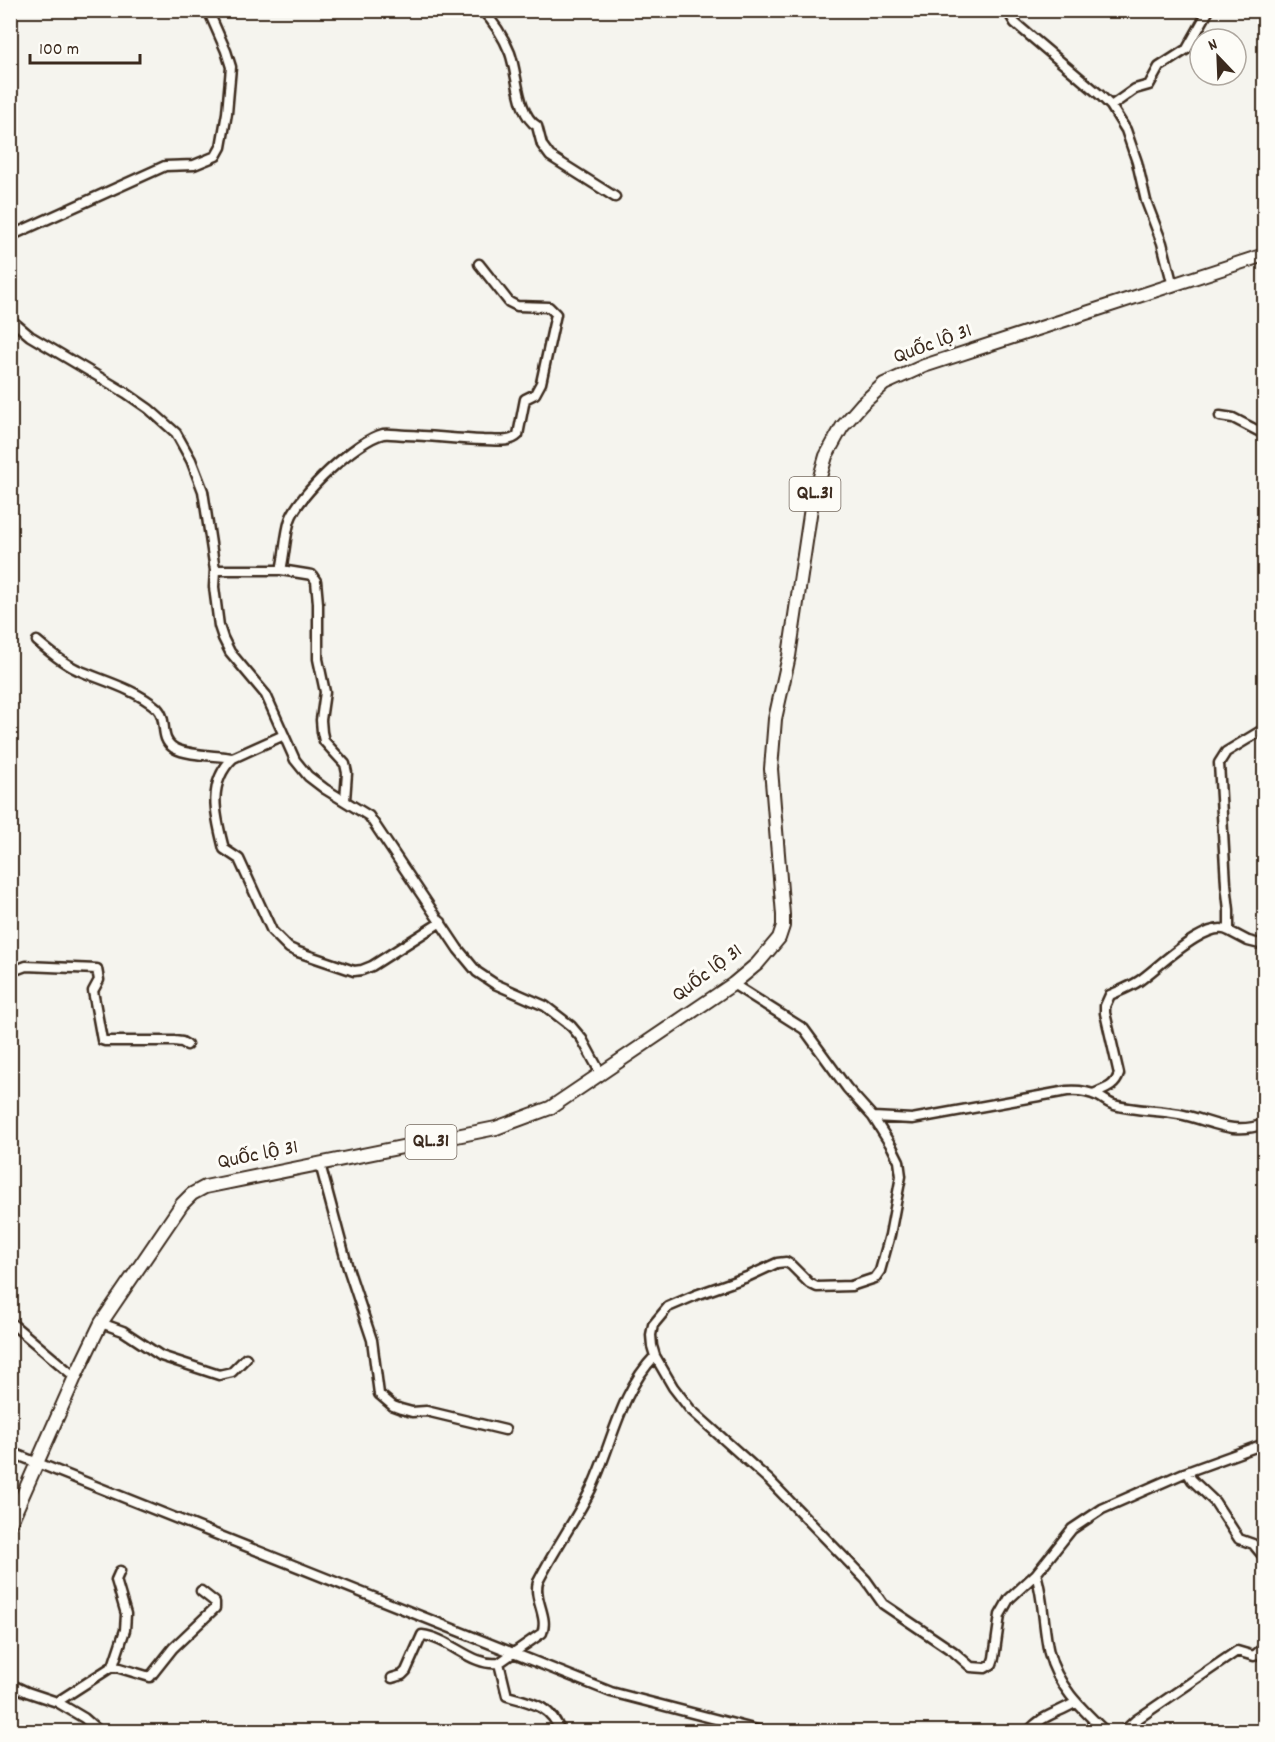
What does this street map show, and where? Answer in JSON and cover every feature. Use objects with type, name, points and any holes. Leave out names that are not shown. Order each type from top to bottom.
[{"type":"highway","name":"Quốc lộ 31","points":[[10,1524],[101,1323],[153,1245],[182,1204],[192,1194],[205,1186],[496,1128],[550,1108],[733,984],[779,938],[783,926],[783,915],[771,769],[775,714],[789,656],[811,508],[826,456],[842,427],[862,404],[884,384],[904,374],[1264,255]]},
{"type":"street","points":[[10,236],[165,166],[194,165],[216,156],[221,147],[227,113],[231,67],[208,10]]},
{"type":"street","points":[[482,10],[498,27],[511,55],[524,111],[530,122],[537,126],[542,145],[550,156],[615,197]]},
{"type":"street","points":[[1007,10],[1016,23],[1111,106],[1126,130],[1137,162],[1146,201],[1162,243],[1173,286]]},
{"type":"street","points":[[1111,106],[1127,94],[1149,86],[1159,67],[1187,49],[1209,10]]},
{"type":"street","points":[[281,570],[290,519],[308,494],[359,445],[384,434],[463,440],[511,440],[518,435],[525,399],[535,394],[541,382],[556,314],[549,307],[517,306],[508,302],[479,264]]},
{"type":"street","points":[[10,318],[30,336],[134,398],[176,433],[191,459],[203,491],[215,570],[214,587],[219,626],[226,645],[266,695],[300,768],[325,789],[369,816],[477,972],[495,984],[545,1006],[571,1026],[582,1039],[601,1074]]},
{"type":"street","points":[[1220,416],[1233,418],[1264,434]]},
{"type":"street","points":[[215,570],[281,570],[312,575],[316,581],[318,659],[325,692],[321,720],[322,732],[324,741],[345,764],[347,773],[345,800]]},
{"type":"street","points":[[37,641],[72,667],[110,681],[156,708],[164,719],[164,736],[168,744],[176,749],[233,758]]},
{"type":"street","points":[[1229,931],[1219,763],[1226,752],[1264,729]]},
{"type":"street","points":[[284,735],[233,758],[227,764],[214,796],[224,849],[239,859],[267,923],[278,938],[290,948],[341,967],[362,970],[441,922]]},
{"type":"street","points":[[1094,1094],[1115,1083],[1119,1074],[1105,1014],[1105,1006],[1110,995],[1137,983],[1170,955],[1217,928],[1224,928],[1248,941],[1264,945]]},
{"type":"street","points":[[10,972],[26,966],[97,969],[99,980],[93,991],[102,1040],[174,1041],[187,1045]]},
{"type":"street","points":[[733,984],[804,1029],[847,1088],[873,1117],[896,1154],[901,1176],[890,1235],[880,1271],[875,1278],[851,1286],[818,1287],[808,1283],[786,1262],[777,1263],[668,1307],[653,1325],[651,1335],[656,1356],[673,1387],[690,1409],[769,1480],[866,1580],[883,1604],[948,1648],[971,1667],[985,1668],[992,1664],[1000,1615],[1009,1599],[1036,1574],[1072,1529],[1102,1509],[1187,1472],[1264,1444]]},
{"type":"street","points":[[873,1117],[912,1119],[1081,1090],[1094,1094],[1110,1104],[1131,1110],[1178,1114],[1237,1130],[1264,1124]]},
{"type":"street","points":[[320,1164],[348,1268],[372,1340],[378,1394],[393,1406],[401,1409],[412,1412],[426,1411],[506,1430]]},
{"type":"street","points":[[10,1322],[75,1377]]},
{"type":"street","points":[[101,1323],[123,1331],[161,1356],[219,1375],[232,1372],[246,1358]]},
{"type":"street","points":[[392,1678],[406,1671],[422,1635],[452,1645],[478,1662],[487,1664],[499,1663],[542,1633],[544,1628],[536,1591],[538,1582],[590,1490],[622,1409],[637,1378],[656,1356]]},
{"type":"street","points":[[10,1452],[611,1692],[765,1731]]},
{"type":"street","points":[[1187,1472],[1192,1480],[1215,1502],[1239,1539],[1253,1544],[1264,1557]]},
{"type":"street","points":[[57,1702],[113,1666],[125,1630],[126,1614],[116,1580],[120,1571]]},
{"type":"street","points":[[1036,1574],[1040,1587],[1049,1653],[1057,1675],[1086,1714],[1106,1731]]},
{"type":"street","points":[[113,1666],[129,1669],[147,1677],[153,1675],[173,1648],[215,1608],[215,1602],[201,1592]]},
{"type":"street","points":[[1123,1731],[1238,1651],[1254,1656],[1264,1647]]},
{"type":"street","points":[[499,1663],[507,1696],[541,1707],[557,1720],[560,1731]]},
{"type":"street","points":[[10,1684],[57,1702],[84,1718],[100,1731]]},
{"type":"street","points":[[1028,1731],[1042,1717],[1076,1702]]}]
